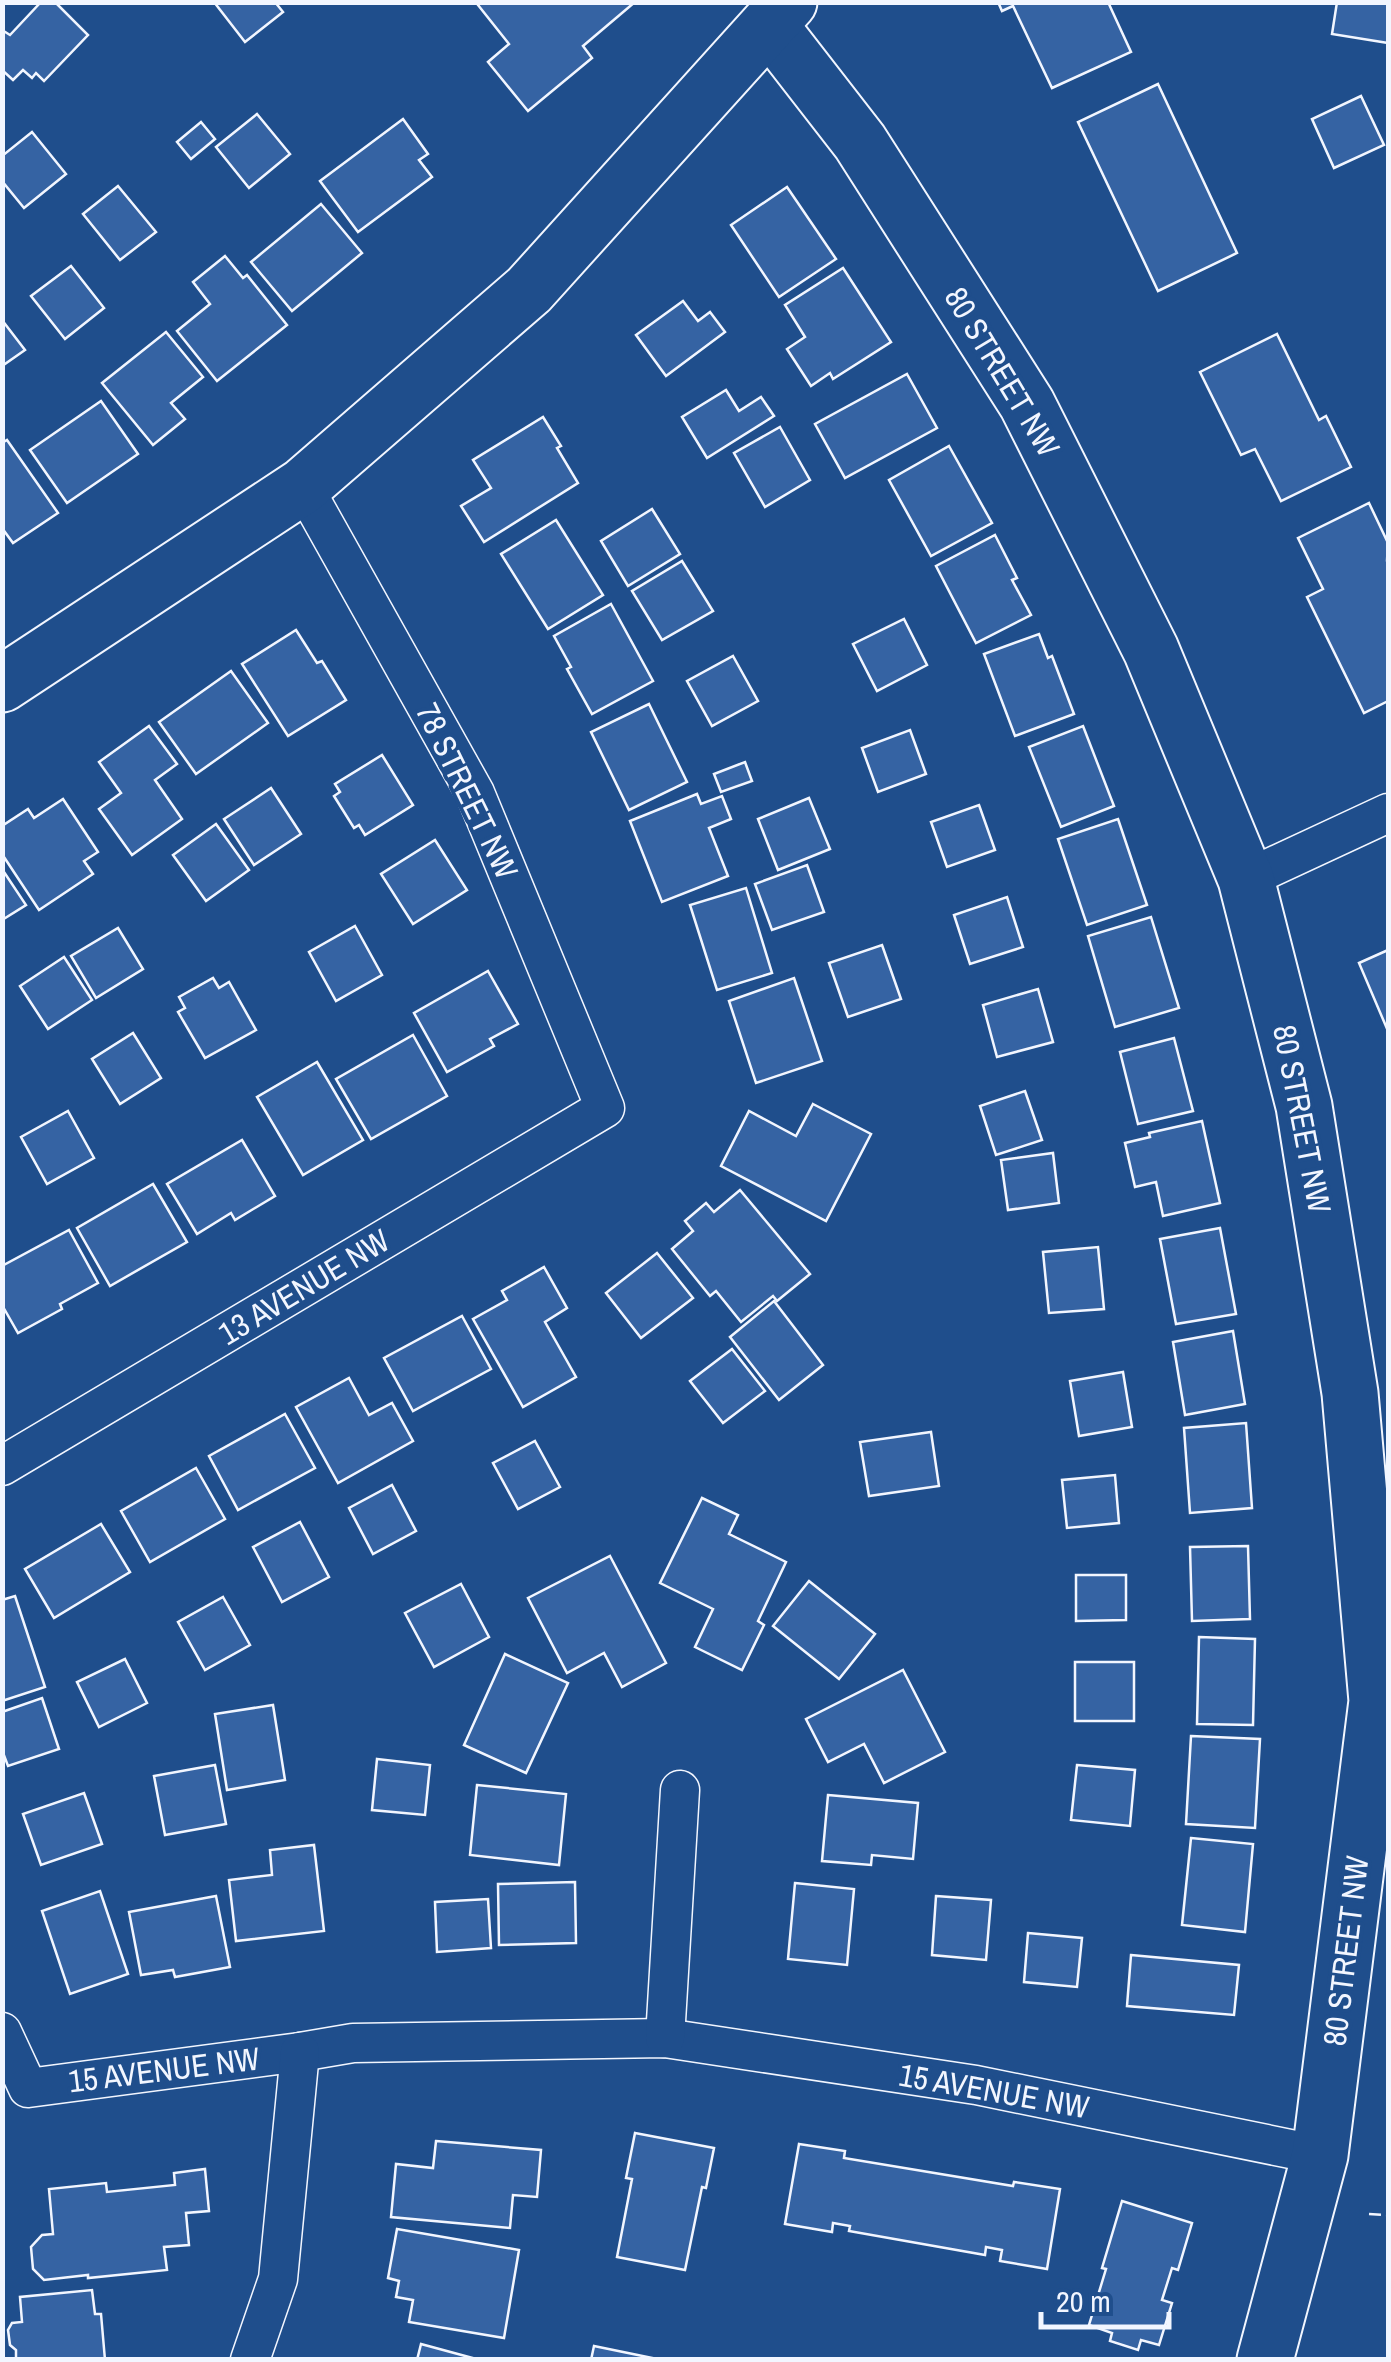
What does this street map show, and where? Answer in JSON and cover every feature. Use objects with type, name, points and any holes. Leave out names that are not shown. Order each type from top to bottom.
[{"type":"street","points":[[2,684],[303,486],[529,290],[770,10]]},
{"type":"street","name":"80 STREET NW","points":[[770,10],[860,142],[1027,404],[1151,650],[1246,879],[1304,1106],[1350,1393],[1377,1701],[1320,2155],[1264,2360]]},
{"type":"street","name":"78 STREET NW","points":[[303,486],[476,793],[604,1108]]},
{"type":"street","points":[[1246,879],[1388,813]]},
{"type":"street","name":"13 AVENUE NW","points":[[2,1466],[604,1108]]},
{"type":"street","points":[[665,2038],[680,1790]]},
{"type":"street","name":"15 AVENUE NW","points":[[2,2032],[28,2088],[352,2042],[665,2038],[976,2085],[1320,2155]]},
{"type":"street","name":"15 AVENUE NW","points":[[250,2360],[278,2279],[300,2052]]},
{"type":"building","points":[[41,2],[55,2],[88,35],[44,81],[36,73],[32,78],[23,70],[13,80],[2,70],[2,30],[10,35]]},
{"type":"building","points":[[214,2],[275,2],[283,12],[245,42]]},
{"type":"building","points":[[635,2],[583,46],[592,58],[528,111],[488,62],[509,44],[478,5]]},
{"type":"building","points":[[998,2],[1108,2],[1131,52],[1052,88],[1013,6],[1002,11]]},
{"type":"building","points":[[1337,2],[1388,2],[1388,43],[1332,34]]},
{"type":"building","points":[[1158,84],[1237,253],[1158,291],[1078,122]]},
{"type":"building","points":[[1361,96],[1384,145],[1334,168],[1312,119]]},
{"type":"building","points":[[257,114],[290,154],[249,188],[216,147]]},
{"type":"building","points":[[403,119],[428,154],[419,160],[432,177],[358,232],[320,181]]},
{"type":"building","points":[[201,122],[215,139],[191,159],[177,142]]},
{"type":"building","points":[[32,132],[66,174],[24,208],[2,181],[2,156]]},
{"type":"building","points":[[118,186],[156,232],[120,260],[83,214]]},
{"type":"building","points":[[787,187],[836,259],[779,297],[731,225]]},
{"type":"building","points":[[321,204],[362,253],[292,311],[251,262]]},
{"type":"building","points":[[225,256],[243,278],[247,275],[287,325],[217,381],[177,331],[210,304],[193,282]]},
{"type":"building","points":[[71,266],[104,308],[65,339],[31,296]]},
{"type":"building","points":[[843,268],[891,342],[833,379],[830,373],[811,386],[787,349],[805,337],[785,305]]},
{"type":"building","points":[[683,301],[698,321],[710,312],[725,332],[666,376],[636,335]]},
{"type":"building","points":[[2,320],[25,350],[2,366]]},
{"type":"building","points":[[166,332],[203,377],[171,403],[185,419],[153,445],[102,383]]},
{"type":"building","points":[[1277,334],[1319,420],[1326,416],[1351,467],[1281,501],[1255,449],[1241,455],[1200,372]]},
{"type":"building","points":[[907,374],[937,428],[845,478],[815,424]]},
{"type":"building","points":[[726,390],[739,411],[761,397],[774,416],[707,458],[682,417]]},
{"type":"building","points":[[101,401],[138,454],[67,503],[30,450]]},
{"type":"building","points":[[543,417],[578,483],[484,542],[461,506],[491,488],[473,460]]},
{"type":"building","points":[[780,427],[810,480],[765,507],[734,453]]},
{"type":"building","points":[[7,440],[58,513],[13,543],[2,528],[2,443]]},
{"type":"building","points":[[949,446],[992,523],[931,556],[889,480]]},
{"type":"building","points":[[1369,503],[1388,543],[1388,701],[1364,713],[1307,597],[1323,589],[1298,538]]},
{"type":"building","points":[[652,509],[680,554],[628,586],[601,541]]},
{"type":"building","points":[[556,520],[603,595],[548,629],[501,554]]},
{"type":"building","points":[[995,535],[1031,615],[976,643],[936,566]]},
{"type":"building","points":[[682,561],[713,611],[662,640],[632,591]]},
{"type":"building","points":[[611,604],[653,681],[592,714],[554,636]]},
{"type":"building","points":[[904,619],[927,665],[877,691],[853,644]]},
{"type":"building","points":[[296,630],[317,663],[322,661],[346,700],[288,736],[242,664]]},
{"type":"building","points":[[1039,634],[1048,658],[1052,656],[1074,714],[1015,736],[984,654]]},
{"type":"building","points":[[733,656],[758,701],[712,726],[687,681]]},
{"type":"building","points":[[231,671],[268,723],[196,774],[159,722]]},
{"type":"building","points":[[649,704],[687,782],[629,810],[591,732]]},
{"type":"building","points":[[149,726],[177,764],[155,780],[182,819],[132,855],[99,809],[121,793],[99,762]]},
{"type":"building","points":[[1083,726],[1114,806],[1061,827],[1029,747]]},
{"type":"building","points":[[910,730],[926,774],[878,792],[862,748]]},
{"type":"building","points":[[382,755],[413,805],[365,835],[359,825],[354,828],[334,796],[340,792],[335,784]]},
{"type":"building","points":[[745,762],[752,781],[721,792],[714,774]]},
{"type":"building","points":[[271,788],[301,834],[254,865],[224,819]]},
{"type":"building","points":[[697,794],[701,804],[722,796],[731,819],[709,828],[728,876],[662,902],[630,821]]},
{"type":"building","points":[[809,798],[830,849],[778,870],[758,819]]},
{"type":"building","points":[[63,799],[98,852],[84,861],[93,874],[39,910],[2,854],[2,826],[28,809],[34,818]]},
{"type":"building","points":[[979,805],[995,850],[947,867],[931,822]]},
{"type":"building","points":[[1118,819],[1147,905],[1087,925],[1058,839]]},
{"type":"building","points":[[216,824],[249,870],[206,901],[173,855]]},
{"type":"building","points":[[435,840],[467,890],[413,924],[381,874]]},
{"type":"building","points":[[807,865],[824,912],[772,930],[755,884]]},
{"type":"building","points":[[2,869],[26,905],[2,920]]},
{"type":"building","points":[[746,888],[772,973],[717,990],[690,905]]},
{"type":"building","points":[[1007,897],[1023,947],[970,964],[954,915]]},
{"type":"building","points":[[1151,917],[1179,1008],[1115,1027],[1088,936]]},
{"type":"building","points":[[355,926],[382,975],[336,1001],[309,952]]},
{"type":"building","points":[[118,928],[143,969],[96,998],[71,956]]},
{"type":"building","points":[[882,945],[901,999],[848,1017],[829,963]]},
{"type":"building","points":[[1388,950],[1388,1031],[1359,963]]},
{"type":"building","points":[[64,957],[92,1000],[48,1029],[20,986]]},
{"type":"building","points":[[488,971],[518,1024],[490,1039],[494,1046],[447,1072],[414,1013]]},
{"type":"building","points":[[213,978],[219,988],[229,982],[256,1030],[205,1058],[178,1012],[185,1008],[179,997]]},
{"type":"building","points":[[794,978],[822,1061],[756,1083],[729,1001]]},
{"type":"building","points":[[1038,989],[1053,1042],[997,1057],[983,1005]]},
{"type":"building","points":[[133,1033],[161,1078],[120,1104],[92,1059]]},
{"type":"building","points":[[413,1035],[447,1096],[371,1139],[336,1079]]},
{"type":"building","points":[[1174,1038],[1193,1111],[1138,1124],[1120,1052]]},
{"type":"building","points":[[317,1062],[363,1140],[303,1175],[257,1097]]},
{"type":"building","points":[[1025,1091],[1042,1140],[996,1155],[980,1106]]},
{"type":"building","points":[[813,1104],[871,1134],[826,1221],[721,1166],[749,1111],[796,1136]]},
{"type":"building","points":[[68,1111],[94,1158],[47,1184],[21,1137]]},
{"type":"building","points":[[1202,1121],[1220,1203],[1163,1216],[1156,1182],[1135,1187],[1125,1143],[1150,1137],[1149,1133]]},
{"type":"building","points":[[242,1140],[275,1196],[235,1220],[231,1213],[197,1234],[167,1184]]},
{"type":"building","points":[[1053,1153],[1059,1203],[1008,1210],[1001,1160]]},
{"type":"building","points":[[153,1184],[187,1242],[110,1286],[77,1228]]},
{"type":"building","points":[[740,1190],[810,1274],[777,1301],[773,1296],[741,1322],[716,1291],[710,1296],[672,1249],[693,1231],[685,1221],[706,1203],[714,1212]]},
{"type":"building","points":[[1220,1228],[1236,1314],[1176,1324],[1160,1239]]},
{"type":"building","points":[[69,1230],[98,1283],[18,1333],[2,1305],[2,1266]]},
{"type":"building","points":[[1098,1247],[1104,1309],[1049,1313],[1043,1252]]},
{"type":"building","points":[[657,1253],[693,1298],[641,1338],[606,1293]]},
{"type":"building","points":[[544,1267],[567,1308],[545,1322],[576,1377],[523,1407],[473,1319],[507,1300],[502,1291]]},
{"type":"building","points":[[774,1301],[823,1365],[779,1400],[730,1337]]},
{"type":"building","points":[[462,1316],[491,1369],[413,1411],[384,1358]]},
{"type":"building","points":[[1233,1331],[1245,1404],[1185,1415],[1173,1342]]},
{"type":"building","points":[[732,1349],[765,1391],[723,1423],[690,1381]]},
{"type":"building","points":[[1123,1372],[1132,1427],[1079,1436],[1070,1381]]},
{"type":"building","points":[[349,1378],[369,1415],[392,1403],[413,1441],[338,1483],[296,1407]]},
{"type":"building","points":[[285,1414],[315,1468],[238,1510],[209,1456]]},
{"type":"building","points":[[1246,1423],[1252,1508],[1190,1513],[1184,1428]]},
{"type":"building","points":[[931,1432],[939,1486],[869,1496],[860,1442]]},
{"type":"building","points":[[535,1441],[560,1487],[518,1509],[493,1463]]},
{"type":"building","points":[[196,1468],[225,1519],[150,1562],[121,1511]]},
{"type":"building","points":[[1115,1475],[1119,1523],[1067,1528],[1062,1480]]},
{"type":"building","points":[[392,1485],[416,1531],[373,1554],[349,1508]]},
{"type":"building","points":[[702,1498],[738,1515],[729,1534],[786,1562],[758,1621],[764,1625],[742,1670],[695,1647],[713,1609],[660,1583]]},
{"type":"building","points":[[300,1522],[329,1577],[282,1602],[253,1547]]},
{"type":"building","points":[[101,1524],[130,1572],[54,1618],[25,1569]]},
{"type":"building","points":[[1248,1546],[1250,1619],[1192,1621],[1190,1547]]},
{"type":"building","points":[[610,1556],[666,1663],[622,1687],[604,1653],[567,1673],[528,1598]]},
{"type":"building","points":[[1076,1575],[1126,1575],[1126,1620],[1076,1621]]},
{"type":"building","points":[[809,1581],[875,1634],[839,1679],[773,1626]]},
{"type":"building","points":[[461,1584],[489,1637],[434,1667],[405,1613]]},
{"type":"building","points":[[15,1596],[45,1687],[2,1701],[2,1600]]},
{"type":"building","points":[[223,1597],[250,1645],[205,1670],[178,1622]]},
{"type":"building","points":[[1199,1637],[1255,1639],[1253,1725],[1197,1724]]},
{"type":"building","points":[[505,1654],[568,1683],[526,1773],[464,1745]]},
{"type":"building","points":[[125,1659],[147,1703],[99,1727],[77,1682]]},
{"type":"building","points":[[1075,1662],[1134,1662],[1134,1721],[1075,1721]]},
{"type":"building","points":[[903,1670],[945,1752],[884,1783],[864,1744],[828,1762],[806,1719]]},
{"type":"building","points":[[42,1698],[59,1749],[8,1766],[2,1750],[2,1712]]},
{"type":"building","points":[[273,1705],[285,1780],[227,1790],[215,1714]]},
{"type":"building","points":[[1191,1736],[1260,1739],[1255,1828],[1186,1824]]},
{"type":"building","points":[[377,1759],[430,1765],[425,1815],[372,1810]]},
{"type":"building","points":[[215,1765],[226,1824],[165,1835],[154,1776]]},
{"type":"building","points":[[1077,1765],[1135,1770],[1130,1826],[1071,1820]]},
{"type":"building","points":[[477,1785],[566,1794],[559,1865],[470,1855]]},
{"type":"building","points":[[84,1793],[102,1844],[41,1865],[23,1814]]},
{"type":"building","points":[[828,1795],[918,1803],[913,1859],[872,1855],[871,1865],[822,1861]]},
{"type":"building","points":[[1191,1838],[1253,1844],[1245,1932],[1182,1925]]},
{"type":"building","points":[[314,1845],[324,1931],[236,1941],[229,1880],[272,1875],[270,1850]]},
{"type":"building","points":[[575,1882],[576,1943],[499,1945],[498,1884]]},
{"type":"building","points":[[795,1883],[854,1889],[847,1965],[788,1959]]},
{"type":"building","points":[[100,1891],[128,1974],[70,1994],[42,1911]]},
{"type":"building","points":[[216,1896],[230,1967],[175,1977],[173,1970],[141,1975],[129,1912]]},
{"type":"building","points":[[936,1896],[991,1900],[986,1960],[932,1955]]},
{"type":"building","points":[[488,1899],[491,1948],[437,1952],[435,1902]]},
{"type":"building","points":[[1028,1933],[1082,1938],[1077,1987],[1024,1982]]},
{"type":"building","points":[[1131,1955],[1239,1965],[1234,2015],[1127,2006]]},
{"type":"building","points":[[635,2133],[714,2148],[685,2270],[617,2257],[632,2179],[626,2178]]},
{"type":"building","points":[[436,2141],[541,2150],[537,2197],[513,2195],[510,2228],[391,2217],[396,2164],[433,2168]]},
{"type":"building","points":[[799,2144],[845,2151],[844,2158],[1013,2186],[1014,2182],[1060,2189],[1047,2269],[1000,2261],[1002,2250],[986,2247],[985,2255],[849,2231],[850,2226],[833,2223],[832,2232],[785,2224]]},
{"type":"building","points":[[205,2169],[209,2211],[186,2213],[189,2245],[164,2247],[167,2270],[44,2280],[33,2269],[31,2247],[42,2235],[53,2234],[49,2189],[106,2183],[107,2192],[175,2185],[174,2173]]},
{"type":"building","points":[[1122,2201],[1192,2223],[1178,2270],[1172,2268],[1162,2300],[1172,2303],[1159,2345],[1141,2340],[1138,2350],[1110,2341],[1112,2333],[1089,2325]]},
{"type":"building","points":[[397,2229],[519,2250],[504,2338],[409,2322],[413,2300],[396,2297],[399,2281],[388,2278]]},
{"type":"building","points":[[92,2290],[95,2314],[101,2314],[105,2360],[16,2360],[8,2330],[12,2323],[22,2322],[20,2297]]},
{"type":"building","points":[[421,2344],[480,2360],[417,2360]]},
{"type":"building","points":[[594,2346],[662,2360],[591,2360]]},
{"type":"fence","points":[[1369,2214],[1388,2215]]}]
